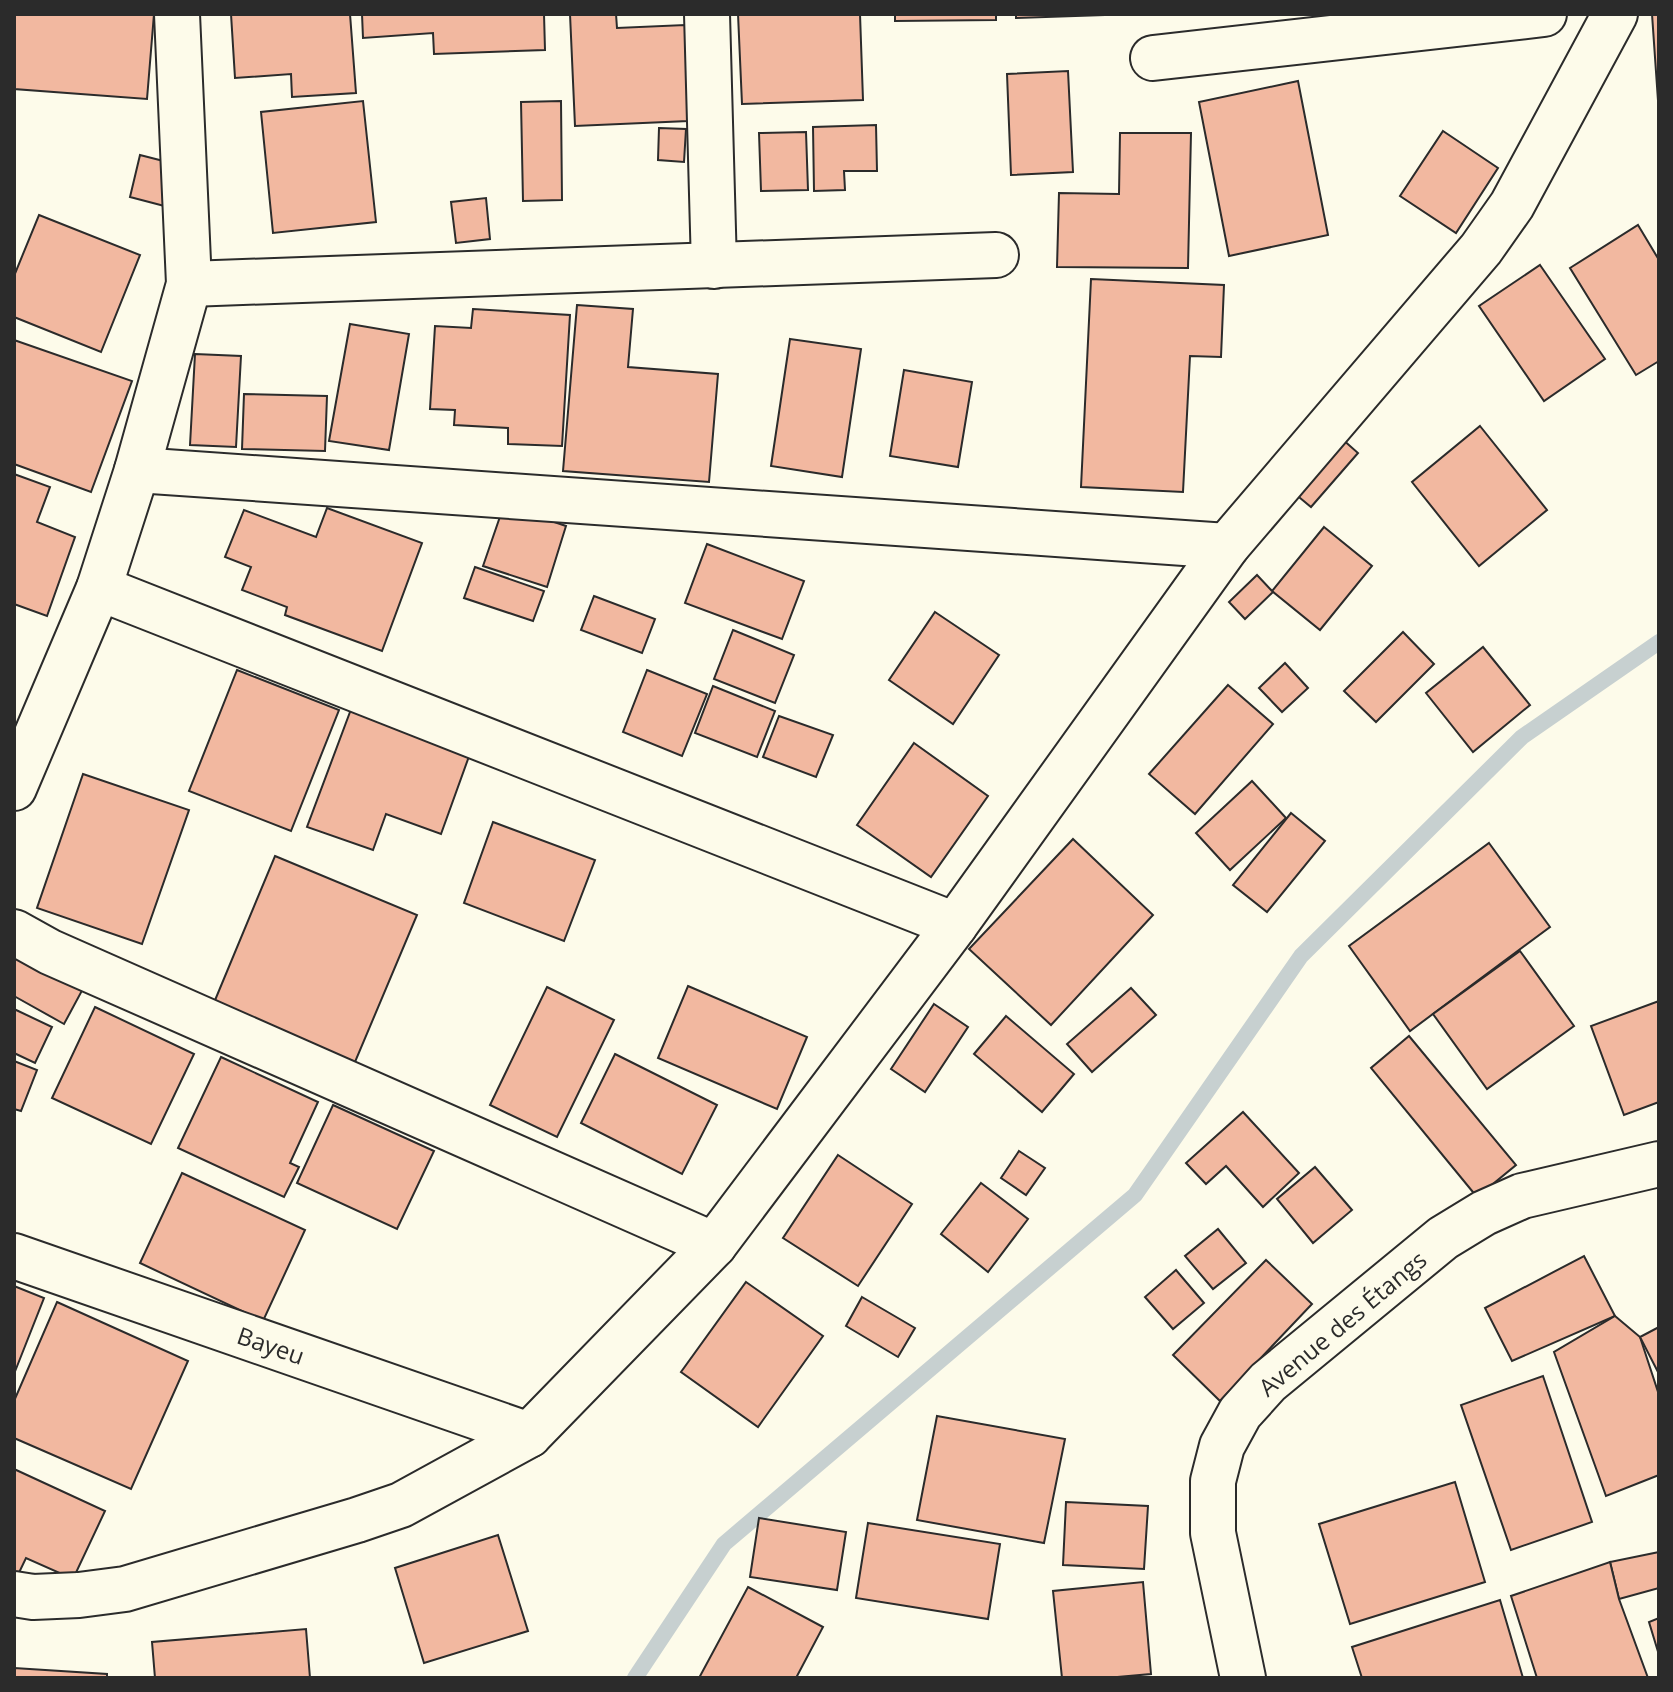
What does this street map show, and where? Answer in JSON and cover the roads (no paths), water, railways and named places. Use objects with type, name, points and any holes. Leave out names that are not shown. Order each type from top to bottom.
[{"type":"street","points":[[14,788],[99,588],[137,470],[189,284],[177,14]]},
{"type":"street","points":[[707,14],[714,266]]},
{"type":"street","points":[[1153,58],[1544,14]]},
{"type":"street","points":[[14,1594],[48,1597],[125,1589],[357,1520],[401,1505],[529,1435],[714,1245],[955,925],[1227,546],[1497,227],[1512,205],[1615,14]]},
{"type":"street","points":[[189,284],[996,255]]},
{"type":"street","points":[[137,470],[1227,546]]},
{"type":"street","points":[[99,588],[955,925]]},
{"type":"street","points":[[14,932],[50,952],[714,1245]]},
{"type":"street","name":"Avenue des Étangs","points":[[1243,1678],[1213,1533],[1213,1481],[1222,1446],[1240,1413],[1268,1382],[1419,1257],[1484,1213],[1522,1196],[1659,1164]]},
{"type":"street","name":"Bayeu","points":[[14,1256],[529,1435]]},
{"type":"waterway","points":[[635,1678],[724,1544],[1135,1195],[1301,956],[1522,737],[1659,642]]}]
